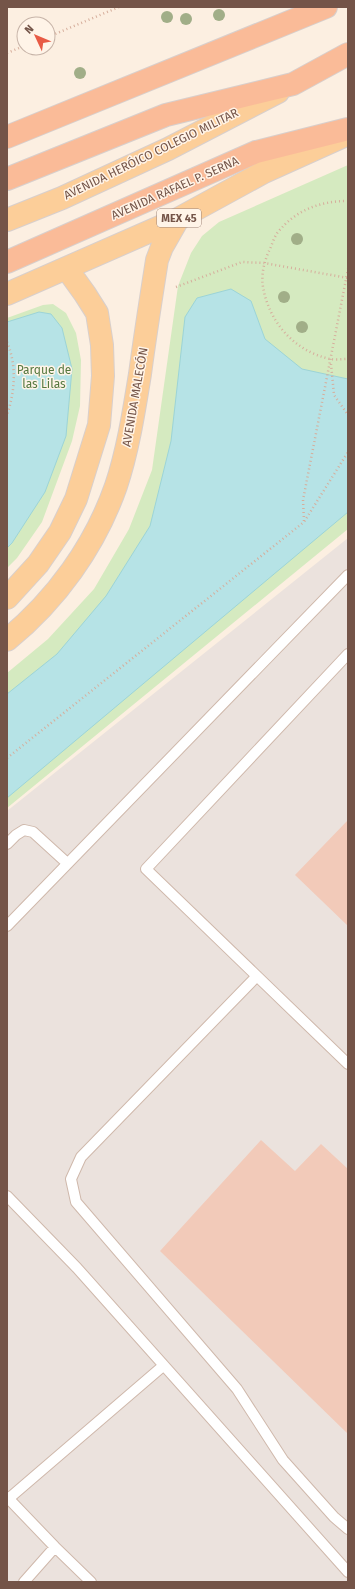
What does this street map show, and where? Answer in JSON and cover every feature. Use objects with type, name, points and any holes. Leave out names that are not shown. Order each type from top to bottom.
[{"type":"highway","points":[[7,138],[326,7]]},
{"type":"highway","points":[[7,180],[166,116],[293,84],[348,54]]},
{"type":"highway","name":"AVENIDA RAFAEL P. SERNA","points":[[13,260],[256,152],[348,129]]},
{"type":"main road","name":"AVENIDA HERÓICO COLEGIO MILITAR","points":[[7,220],[62,198],[168,149],[293,84]]},
{"type":"main road","name":"MEX 45","points":[[7,294],[67,269],[178,219],[264,172],[348,134]]},
{"type":"main road","name":"AVENIDA MALECÓN","points":[[7,640],[40,610],[63,584],[78,562],[100,523],[116,486],[132,426],[157,260],[162,247],[178,219]]},
{"type":"main road","points":[[7,598],[38,564],[60,532],[76,499],[98,425],[103,376],[102,345],[97,313],[67,269]]},
{"type":"lane","points":[[7,926],[348,575]]},
{"type":"lane","points":[[348,654],[146,869],[348,1064]]},
{"type":"lane","points":[[7,844],[16,835],[24,830],[33,832],[67,863]]},
{"type":"lane","points":[[257,976],[81,1157],[71,1179],[76,1202],[237,1389],[283,1460],[334,1517],[348,1529]]},
{"type":"lane","points":[[7,1196],[77,1268],[348,1572]]},
{"type":"lane","points":[[91,1582],[8,1498],[164,1366]]},
{"type":"lane","points":[[24,1582],[55,1547]]},
{"type":"path","points":[[56,34],[119,7]]},
{"type":"path","points":[[348,201],[333,201],[317,205],[295,215],[277,233],[264,263],[263,286],[270,310],[280,328],[294,342],[314,354],[331,359],[348,359]]},
{"type":"path","points":[[174,289],[178,286],[242,262],[264,263],[347,278]]},
{"type":"path","points":[[304,522],[303,500],[348,269]]},
{"type":"path","points":[[7,342],[12,355],[15,375],[11,403],[7,415]]},
{"type":"path","points":[[331,359],[334,395],[348,415]]},
{"type":"path","points":[[7,758],[304,522],[348,452]]},
{"type":"shaded area","points":[[348,538],[348,1582],[7,1582],[7,811]]},
{"type":"green space","points":[[348,165],[348,529],[7,808],[7,673],[48,639],[94,589],[129,529],[152,470],[178,286],[191,253],[202,236],[219,222]]},
{"type":"green space","name":"Parque de las Lilas","points":[[53,304],[66,313],[76,333],[81,360],[80,406],[72,441],[42,522],[17,558],[7,568],[7,318],[43,305]]},
{"type":"water","points":[[231,289],[251,301],[265,339],[302,369],[348,379],[348,512],[7,798],[7,694],[57,654],[106,596],[150,526],[171,441],[185,317],[197,298]]},
{"type":"water","name":"Parque de las Lilas","points":[[39,312],[51,314],[62,328],[72,369],[66,436],[45,492],[12,543],[7,548],[7,322]]},
{"type":"building","points":[[348,820],[348,926],[295,875]]},
{"type":"building","points":[[261,1140],[295,1171],[321,1144],[348,1169],[348,1434],[160,1251]]}]
